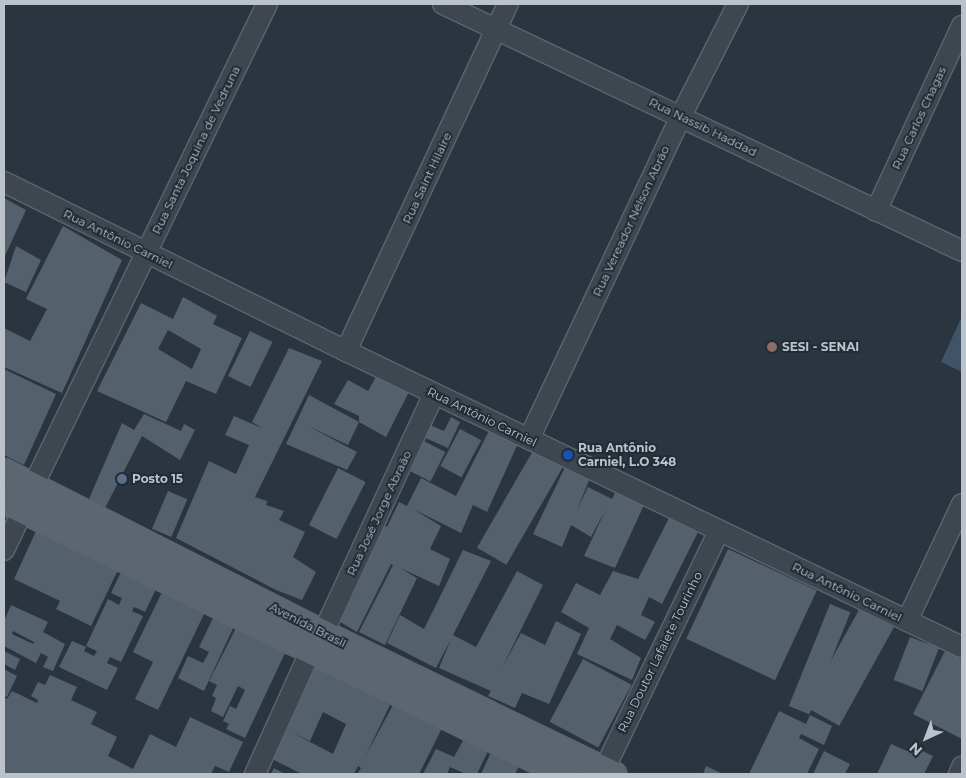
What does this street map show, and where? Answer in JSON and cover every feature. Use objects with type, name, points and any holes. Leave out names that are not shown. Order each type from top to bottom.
[{"type":"main road","name":"Avenida Brasil","points":[[4,471],[564,774]]},
{"type":"main road","name":"Avenida Brasil","points":[[13,506],[606,773]]},
{"type":"street","name":"Rua Santa Joquina de Vedruna","points":[[33,486],[267,4]]},
{"type":"street","name":"Rua Nassib Haddad","points":[[443,4],[962,251]]},
{"type":"street","name":"Rua Saint Hilaire","points":[[346,351],[508,4]]},
{"type":"street","name":"Rua Vereador Nélson Abrão","points":[[529,439],[680,116],[738,4]]},
{"type":"street","name":"Rua Carlos Chagas","points":[[876,211],[962,26]]},
{"type":"street","name":"Rua Antônio Carniel","points":[[4,182],[434,394],[962,647]]},
{"type":"street","name":"Rua José Jorge Abraão","points":[[255,774],[434,394]]},
{"type":"street","points":[[907,621],[962,504]]},
{"type":"street","points":[[4,550],[13,506]]},
{"type":"street","name":"Rua Doutor Lafaiete Tourinho","points":[[606,773],[719,530]]},
{"type":"street","points":[[958,774],[962,767]]},
{"type":"water","points":[[962,316],[962,372],[941,362]]},
{"type":"building","points":[[4,198],[26,210],[4,258]]},
{"type":"building","points":[[63,226],[122,260],[62,393],[4,367],[4,328],[30,341],[47,309],[26,299]]},
{"type":"building","points":[[16,246],[41,260],[26,292],[4,282]]},
{"type":"building","points":[[183,297],[217,316],[213,324],[242,338],[216,394],[186,381],[166,422],[97,391],[141,303],[173,319]],"holes":[[[168,330],[201,349],[192,369],[158,349]]]},
{"type":"building","points":[[250,331],[272,342],[251,387],[228,376]]},
{"type":"building","points":[[289,348],[322,361],[255,497],[267,501],[266,505],[284,511],[279,520],[305,532],[293,557],[316,572],[302,600],[276,590],[176,538],[209,461],[236,474],[249,445],[225,435],[234,416],[262,428],[252,422]]},
{"type":"building","points":[[381,368],[412,386],[386,437],[359,422],[359,416],[334,404],[348,380],[368,391]]},
{"type":"building","points":[[4,369],[56,394],[24,465],[4,455]]},
{"type":"building","points":[[309,395],[359,422],[348,445],[308,426],[357,452],[347,470],[286,444]]},
{"type":"building","points":[[431,410],[438,411],[430,425],[444,431],[451,417],[460,422],[448,448],[421,436]]},
{"type":"building","points":[[144,414],[181,431],[184,424],[195,430],[180,460],[142,436],[105,508],[88,501],[122,423],[134,430]]},
{"type":"building","points":[[460,429],[481,440],[461,477],[440,466]]},
{"type":"building","points":[[490,429],[519,441],[487,512],[473,505],[461,533],[413,509],[441,526],[430,549],[450,559],[439,586],[400,568],[417,578],[385,645],[359,632],[393,565],[391,564],[357,632],[330,616],[382,524],[387,527],[399,502],[407,506],[421,478],[456,496]]},
{"type":"building","points":[[416,437],[445,452],[430,481],[401,466]]},
{"type":"building","points":[[534,449],[563,466],[506,565],[477,548]]},
{"type":"building","points":[[566,465],[590,478],[577,510],[588,487],[612,499],[616,491],[644,505],[615,568],[584,556],[606,509],[591,537],[571,525],[562,547],[533,534]]},
{"type":"building","points":[[338,468],[366,482],[337,539],[309,525]]},
{"type":"building","points":[[168,491],[187,499],[171,537],[152,529]]},
{"type":"building","points":[[670,516],[699,530],[662,604],[649,597],[641,615],[655,622],[645,640],[617,625],[610,639],[641,658],[632,680],[577,654],[589,628],[561,612],[576,583],[600,595],[613,571],[638,579]]},
{"type":"building","points":[[36,531],[118,570],[91,626],[56,609],[60,601],[14,579]]},
{"type":"building","points":[[728,549],[817,590],[775,680],[686,639]]},
{"type":"building","points":[[463,550],[491,561],[453,635],[476,647],[517,571],[543,585],[502,668],[521,633],[545,645],[556,621],[581,634],[549,704],[522,693],[515,708],[488,696],[491,691],[439,668],[451,639],[436,668],[387,643],[400,615],[424,629]]},
{"type":"building","points":[[121,572],[156,589],[145,612],[134,607],[132,611],[143,616],[121,662],[110,657],[107,663],[118,668],[107,690],[59,667],[72,641],[86,647],[84,651],[94,656],[97,651],[86,646],[108,599],[119,605],[122,598],[111,593]]},
{"type":"building","points":[[162,592],[205,612],[158,710],[135,699],[153,662],[133,652]]},
{"type":"building","points":[[830,604],[850,612],[809,714],[789,706]]},
{"type":"building","points":[[11,605],[48,622],[43,632],[65,644],[53,671],[43,667],[48,657],[41,653],[36,663],[4,646],[4,621]],"holes":[[[13,631],[34,642],[33,644],[12,634]]]},
{"type":"building","points":[[860,608],[894,627],[839,726],[805,707]]},
{"type":"building","points":[[214,616],[234,626],[204,691],[178,678],[188,656],[203,663],[209,652],[199,647]]},
{"type":"building","points":[[236,628],[286,651],[245,738],[226,729],[229,724],[223,721],[230,706],[236,709],[245,690],[238,686],[223,717],[211,711],[216,698],[212,696],[217,685],[209,681]]},
{"type":"building","points":[[910,637],[939,648],[922,691],[894,680]]},
{"type":"building","points":[[946,649],[962,658],[962,739],[913,714]]},
{"type":"building","points":[[4,651],[20,659],[15,670],[4,664]]},
{"type":"building","points":[[583,659],[632,685],[598,748],[550,722]]},
{"type":"building","points":[[311,664],[390,705],[365,757],[393,705],[442,728],[419,774],[357,774],[361,768],[358,766],[354,774],[302,774],[270,758]],"holes":[[[323,712],[346,724],[333,754],[293,733],[310,741]]]},
{"type":"building","points":[[4,669],[17,676],[7,697],[4,696]]},
{"type":"building","points":[[50,675],[77,687],[71,700],[97,712],[91,724],[117,737],[108,756],[133,769],[150,734],[176,747],[190,717],[243,742],[229,772],[215,766],[211,774],[4,774],[4,697],[7,699],[12,691],[37,703],[38,700],[31,696],[38,682],[45,685]]},
{"type":"building","points":[[779,711],[806,724],[810,715],[832,726],[824,745],[801,734],[799,738],[819,749],[807,774],[749,774]]},
{"type":"building","points":[[465,737],[488,751],[477,774],[466,774],[450,767],[447,774],[423,774],[436,749],[454,757]]},
{"type":"building","points":[[891,744],[907,751],[910,745],[933,756],[924,774],[877,774]]},
{"type":"building","points":[[493,748],[520,764],[515,774],[481,774]]},
{"type":"building","points":[[824,751],[850,764],[845,774],[813,774]]},
{"type":"building","points":[[706,766],[723,774],[703,774]]},
{"type":"building","points":[[274,768],[285,774],[271,774]]},
{"type":"place","name":"SESI - SENAI","points":[[772,347]]},
{"type":"place","name":"Rua Antônio Carniel, L.O 348","points":[[568,455]]},
{"type":"place","name":"Posto 15","points":[[122,479]]}]
